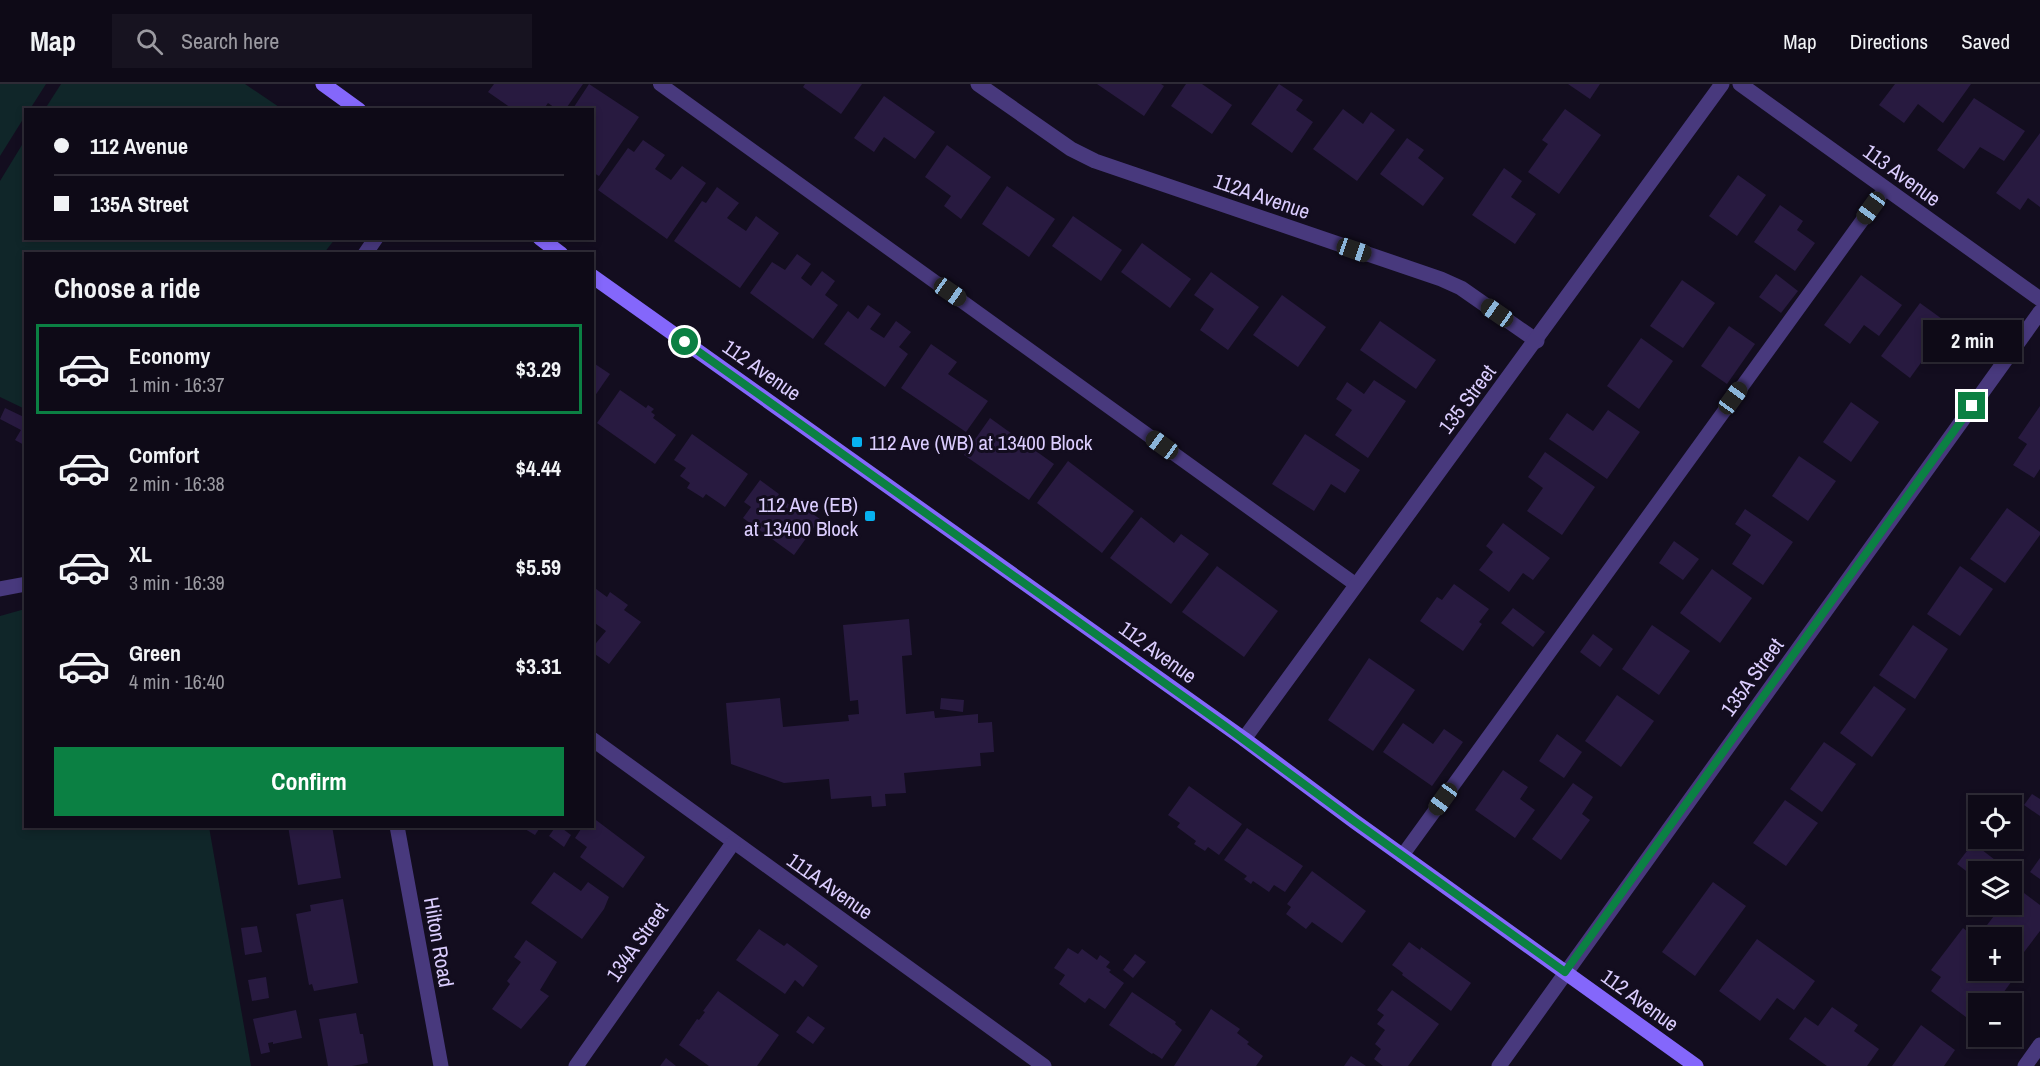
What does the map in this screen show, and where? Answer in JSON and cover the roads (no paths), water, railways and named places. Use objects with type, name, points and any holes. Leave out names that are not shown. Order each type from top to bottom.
[{"type":"main road","points":[[323,84],[356,108]]},
{"type":"main road","points":[[543,240],[558,252]]},
{"type":"main road","name":"112 Avenue","points":[[594,277],[1244,739],[1402,856],[1696,1066]]},
{"type":"street","name":"112A Avenue","points":[[978,84],[1071,149],[1095,161],[1441,279],[1461,288],[1537,340]]},
{"type":"street","name":"135 Street","points":[[1244,739],[1722,84]]},
{"type":"street","name":"113 Avenue","points":[[1740,84],[2040,299]]},
{"type":"street","name":"135A Street","points":[[1499,1066],[2040,312]]},
{"type":"street","points":[[0,589],[24,584]]},
{"type":"street","name":"111A Avenue","points":[[594,740],[1044,1066]]},
{"type":"street","name":"Hilton Road","points":[[397,828],[441,1066]]},
{"type":"street","name":"134A Street","points":[[576,1066],[733,843]]},
{"type":"street","points":[[2025,1066],[2040,1045]]},
{"type":"lane","points":[[660,84],[1356,584]]},
{"type":"lane","points":[[1402,856],[1885,189]]},
{"type":"place","name":"112 Ave (WB) at 13400 Block","points":[[857,442]]},
{"type":"place","name":"112 Ave (EB) at 13400 Block","points":[[870,516]]}]
